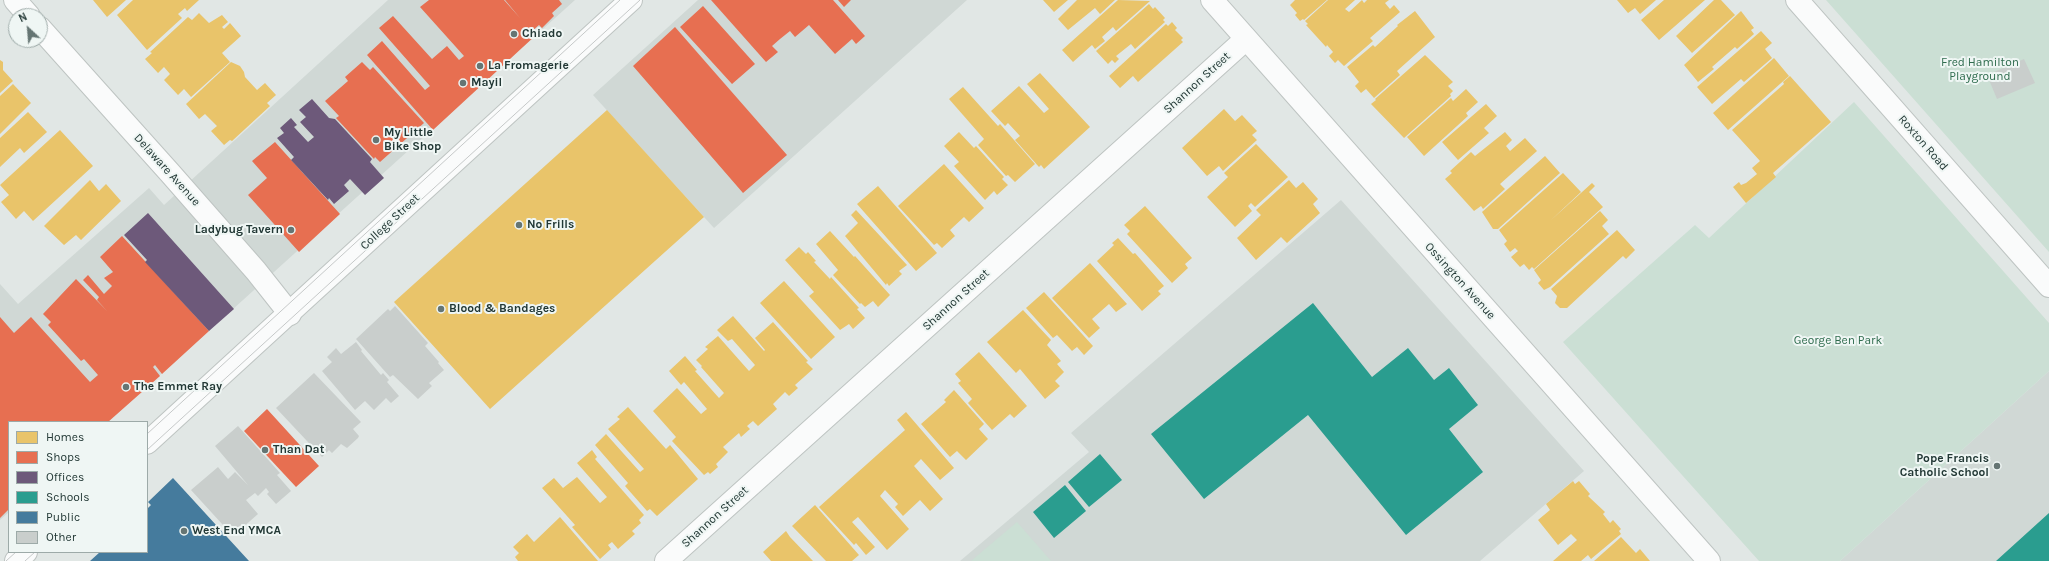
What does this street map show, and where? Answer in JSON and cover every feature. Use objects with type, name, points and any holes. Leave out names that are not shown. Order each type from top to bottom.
[{"type":"street","points":[[15,0],[22,8]]},
{"type":"street","name":"Ossington Avenue","points":[[1212,0],[1709,561]]},
{"type":"street","name":"Roxton Road","points":[[1797,0],[2049,286]]},
{"type":"street","name":"College Street","points":[[148,442],[290,314],[625,2]]},
{"type":"street","name":"Delaware Avenue","points":[[48,37],[256,271],[290,314]]},
{"type":"street","name":"Shannon Street","points":[[666,561],[1246,39]]},
{"type":"street","points":[[16,561],[25,553]]},
{"type":"shaded area","points":[[388,0],[575,0],[109,421],[8,421],[8,513],[0,520],[0,284],[18,304],[149,188],[164,205]]},
{"type":"shaded area","points":[[698,0],[967,0],[714,228],[593,95]]},
{"type":"shaded area","points":[[1341,200],[1584,471],[1480,561],[960,561],[1089,452],[1071,433]]},
{"type":"shaded area","name":"Pope Francis Catholic School","points":[[2049,371],[2049,561],[1840,561]]},
{"type":"green space","name":"Fred Hamilton Playground","points":[[1826,0],[2049,0],[2049,252],[1888,70]]},
{"type":"green space","name":"George Ben Park","points":[[1854,102],[2049,323],[2049,371],[1840,561],[1759,561],[1563,342],[1695,225],[1709,238]]},
{"type":"green space","points":[[1017,522],[1051,561],[971,561]]},
{"type":"building: Homes","points":[[93,0],[126,0],[107,17]]},
{"type":"building: Homes","points":[[133,0],[199,0],[187,11],[185,8],[178,14],[182,18],[147,50],[117,15]]},
{"type":"building: Homes","points":[[1043,0],[1068,0],[1054,12]]},
{"type":"building: Homes","points":[[1077,0],[1115,0],[1100,14],[1095,8],[1068,30],[1058,19]]},
{"type":"building: Homes","points":[[1118,0],[1150,1],[1116,31],[1113,27],[1102,37],[1105,41],[1095,49],[1092,45],[1073,62],[1062,50]]},
{"type":"building: Homes","points":[[1295,0],[1327,0],[1304,20],[1303,19],[1300,21],[1295,15],[1297,13],[1290,5]]},
{"type":"building: Homes","points":[[1328,0],[1355,0],[1345,9],[1349,12],[1362,0],[1364,3],[1367,0],[1389,0],[1385,3],[1390,9],[1394,5],[1400,12],[1370,38],[1373,41],[1344,66],[1338,60],[1335,63],[1329,56],[1333,52],[1327,45],[1326,47],[1306,25],[1308,24],[1305,21]]},
{"type":"building: Homes","points":[[1617,0],[1656,0],[1640,14],[1635,8],[1628,13]]},
{"type":"building: Homes","points":[[1664,0],[1705,0],[1659,40],[1641,20]]},
{"type":"building: Homes","points":[[1714,0],[1721,0],[1735,15],[1692,53],[1676,36]]},
{"type":"building: Homes","points":[[1149,4],[1153,9],[1155,7],[1165,18],[1163,20],[1165,22],[1135,49],[1131,44],[1116,56],[1119,59],[1115,63],[1112,60],[1108,64],[1096,51]]},
{"type":"building: Homes","points":[[1415,11],[1435,37],[1397,71],[1400,75],[1374,98],[1366,89],[1361,93],[1355,86],[1359,82],[1347,67],[1373,45],[1375,47],[1398,26],[1397,25]]},
{"type":"building: Homes","points":[[1741,11],[1754,28],[1751,30],[1754,34],[1737,49],[1735,47],[1712,67],[1714,69],[1698,82],[1684,65]]},
{"type":"building: Homes","points":[[199,13],[209,23],[222,15],[228,22],[222,27],[224,29],[230,23],[241,36],[222,53],[230,62],[191,97],[184,89],[178,95],[164,80],[170,74],[164,67],[158,73],[145,59],[152,53],[150,52],[188,17],[192,20]]},
{"type":"building: Homes","points":[[1172,22],[1177,28],[1175,30],[1183,38],[1181,40],[1183,42],[1138,82],[1133,76],[1120,88],[1109,76],[1166,24],[1168,26]]},
{"type":"building: Homes","points":[[1761,31],[1772,43],[1765,49],[1772,58],[1744,82],[1741,79],[1712,104],[1697,87]]},
{"type":"building: Homes","points":[[1425,55],[1453,82],[1448,86],[1453,91],[1450,94],[1451,96],[1404,138],[1371,104]]},
{"type":"building: Homes","points":[[1774,58],[1789,76],[1728,130],[1713,113]]},
{"type":"building: Homes","points":[[0,60],[3,62],[3,70],[13,81],[0,93]]},
{"type":"building: Homes","points":[[231,62],[240,66],[245,77],[257,90],[265,83],[276,95],[267,103],[270,106],[232,141],[230,140],[224,145],[211,131],[217,126],[205,114],[199,119],[186,104]]},
{"type":"building: Homes","points":[[1040,73],[1090,127],[1044,169],[1041,165],[1039,167],[1015,140],[1020,136],[1008,123],[1005,126],[991,111],[1019,86],[1044,113],[1049,109],[1027,84]]},
{"type":"building: Homes","points":[[1790,76],[1831,122],[1773,173],[1776,177],[1746,203],[1733,187],[1739,182],[1741,185],[1746,183],[1757,174],[1752,168],[1760,161],[1732,130],[1784,84],[1783,82]]},
{"type":"building: Homes","points":[[13,84],[31,103],[0,134],[0,96]]},
{"type":"building: Homes","points":[[963,87],[998,126],[1000,124],[1035,164],[1015,182],[1008,175],[1006,176],[978,145],[984,139],[949,99]]},
{"type":"building: Homes","points":[[1466,89],[1478,102],[1466,113],[1468,116],[1424,156],[1407,137],[1451,98],[1453,101]]},
{"type":"building: Homes","points":[[1486,104],[1497,116],[1484,128],[1489,133],[1458,160],[1442,142]]},
{"type":"building: Homes","points":[[1224,109],[1235,121],[1242,115],[1257,131],[1252,135],[1257,140],[1223,171],[1219,166],[1207,176],[1182,148]]},
{"type":"building: Homes","points":[[607,110],[704,217],[490,409],[394,302]]},
{"type":"building: Homes","points":[[28,112],[47,132],[24,153],[20,148],[0,167],[0,138]]},
{"type":"building: Homes","points":[[60,130],[93,166],[33,221],[24,211],[16,219],[1,202],[9,195],[0,185]]},
{"type":"building: Homes","points":[[959,132],[974,148],[976,146],[1004,177],[1002,179],[1008,185],[997,195],[994,191],[985,200],[954,166],[959,162],[944,146]]},
{"type":"building: Homes","points":[[1505,132],[1512,140],[1506,146],[1510,151],[1525,138],[1537,151],[1500,184],[1505,189],[1483,209],[1481,206],[1474,211],[1445,179],[1452,173],[1450,171],[1471,152],[1475,156]]},
{"type":"building: Homes","points":[[1256,144],[1288,177],[1255,207],[1251,203],[1248,206],[1252,211],[1235,227],[1207,197],[1228,177],[1224,173]]},
{"type":"building: Homes","points":[[1545,156],[1560,173],[1498,229],[1493,229],[1482,212]]},
{"type":"building: Homes","points":[[944,164],[984,208],[969,222],[964,217],[950,230],[955,236],[942,248],[937,243],[934,245],[898,206]]},
{"type":"building: Homes","points":[[1563,173],[1581,192],[1550,221],[1592,183],[1595,186],[1589,192],[1603,207],[1534,269],[1532,267],[1529,270],[1524,264],[1520,267],[1511,257],[1518,251],[1515,248],[1510,252],[1504,244],[1507,241],[1499,230]]},
{"type":"building: Homes","points":[[90,180],[99,191],[106,184],[121,201],[81,240],[76,235],[64,245],[44,226]]},
{"type":"building: Homes","points":[[1289,180],[1296,188],[1303,182],[1318,199],[1313,204],[1320,213],[1287,243],[1281,237],[1256,260],[1237,238],[1261,215],[1256,210]]},
{"type":"building: Homes","points":[[878,186],[937,253],[916,271],[857,204]]},
{"type":"building: Homes","points":[[1145,206],[1192,258],[1185,264],[1188,268],[1172,283],[1127,234],[1130,231],[1124,225]]},
{"type":"building: Homes","points":[[856,210],[907,265],[899,271],[902,274],[889,286],[887,283],[886,285],[845,236],[858,223],[851,215]]},
{"type":"building: Homes","points":[[1600,211],[1608,220],[1602,226],[1609,234],[1550,287],[1544,290],[1538,283],[1541,280],[1534,270]]},
{"type":"building: Homes","points":[[1617,230],[1635,250],[1626,259],[1623,256],[1567,308],[1560,308],[1555,303],[1557,296],[1551,289]]},
{"type":"building: Homes","points":[[830,231],[890,295],[878,307],[873,301],[865,307],[861,303],[860,304],[833,275],[838,270],[816,244]]},
{"type":"building: Homes","points":[[1118,238],[1133,254],[1135,253],[1164,286],[1158,291],[1161,294],[1142,311],[1097,261],[1114,245],[1112,243]]},
{"type":"building: Homes","points":[[799,247],[806,254],[808,252],[816,261],[814,262],[830,279],[831,277],[859,308],[857,309],[865,318],[853,329],[849,324],[840,330],[809,296],[814,292],[785,260]]},
{"type":"building: Homes","points":[[1090,263],[1127,304],[1116,312],[1109,304],[1092,319],[1100,328],[1089,338],[1052,298]]},
{"type":"building: Homes","points":[[784,281],[835,337],[811,359],[760,303]]},
{"type":"building: Homes","points":[[1044,292],[1093,346],[1084,355],[1077,347],[1072,351],[1057,335],[1053,338],[1026,308]]},
{"type":"building: Homes","points":[[1023,310],[1051,340],[1047,345],[1061,361],[1057,364],[1064,372],[1055,381],[1060,386],[1045,399],[1020,369],[1016,373],[987,342]]},
{"type":"building: Homes","points":[[733,316],[764,351],[765,350],[755,338],[773,322],[808,361],[806,362],[813,369],[795,385],[798,388],[789,396],[785,392],[773,404],[777,409],[758,426],[753,421],[747,426],[750,429],[741,437],[739,433],[723,447],[728,452],[716,464],[718,467],[710,474],[708,472],[704,475],[672,441],[676,437],[653,411],[677,388],[701,414],[707,409],[684,382],[681,385],[669,371],[685,356],[697,370],[695,371],[719,398],[724,393],[696,360],[708,349],[705,347],[718,336],[749,371],[755,365],[732,339],[728,341],[717,330]]},
{"type":"building: Homes","points":[[979,352],[1027,406],[1014,418],[1010,414],[992,430],[968,403],[972,399],[958,383],[961,381],[955,374]]},
{"type":"building: Homes","points":[[954,390],[984,424],[979,429],[988,439],[966,460],[957,451],[950,457],[921,424],[946,402],[944,400]]},
{"type":"building: Homes","points":[[628,407],[666,449],[670,445],[698,479],[657,516],[650,509],[647,511],[625,486],[628,483],[595,445],[606,434],[640,472],[644,469],[608,429],[620,419],[617,417]]},
{"type":"building: Homes","points":[[906,412],[954,468],[940,480],[921,459],[914,466],[943,499],[930,511],[920,500],[903,516],[895,507],[898,504],[885,490],[880,496],[909,529],[887,550],[858,517],[852,522],[875,547],[866,555],[856,543],[854,545],[819,507],[905,430],[897,420]]},
{"type":"building: Homes","points":[[592,450],[597,457],[595,459],[644,515],[639,520],[641,523],[632,531],[635,534],[618,549],[612,542],[608,545],[611,549],[600,559],[572,527],[575,525],[542,488],[554,478],[563,488],[577,477],[600,503],[607,497],[577,463]]},
{"type":"building: Homes","points":[[1573,481],[1575,484],[1579,481],[1590,494],[1588,496],[1605,512],[1603,514],[1610,523],[1613,520],[1621,529],[1619,531],[1621,534],[1591,559],[1588,555],[1581,561],[1553,561],[1577,540],[1571,534],[1558,545],[1538,520],[1550,510],[1546,504]]},
{"type":"building: Homes","points":[[815,505],[859,555],[852,561],[826,561],[792,526]]},
{"type":"building: Homes","points":[[560,517],[598,561],[518,561],[515,557],[519,553],[513,547],[527,534],[534,542]]},
{"type":"building: Homes","points":[[786,531],[813,561],[771,561],[763,552]]},
{"type":"building: Homes","points":[[1621,537],[1636,553],[1640,549],[1650,561],[1594,561]]},
{"type":"building: Shops","points":[[429,0],[504,0],[520,18],[505,0],[559,0],[562,4],[552,13],[554,16],[542,28],[539,25],[532,31],[536,35],[433,130],[367,55],[382,41],[425,90],[430,86],[379,28],[393,16],[432,59],[447,46],[459,60],[464,56],[420,7]]},
{"type":"building: Shops","points":[[711,0],[833,0],[865,36],[856,44],[852,39],[835,54],[809,25],[795,37],[790,31],[780,39],[772,46],[778,52],[766,62]]},
{"type":"building: Shops","points":[[838,0],[851,0],[844,7]]},
{"type":"building: Shops","points":[[703,6],[755,64],[732,84],[680,27]]},
{"type":"building: Shops","points":[[675,27],[787,155],[743,193],[633,66]]},
{"type":"building: Shops","points":[[362,62],[370,70],[373,67],[424,123],[380,162],[375,157],[374,159],[336,118],[339,116],[325,101],[348,81],[345,77]]},
{"type":"building: Shops","points":[[275,142],[340,214],[299,252],[248,195],[267,178],[252,161]]},
{"type":"building: Shops","points":[[122,236],[209,331],[162,374],[155,365],[153,367],[160,376],[109,421],[8,421],[8,510],[0,518],[0,317],[14,333],[31,317],[90,382],[98,375],[84,359],[81,361],[48,325],[51,322],[43,314],[76,279],[107,311],[97,300],[99,297],[83,280],[88,275],[104,294],[112,286],[104,278],[113,272],[100,257]]},
{"type":"building: Shops","points":[[267,409],[319,466],[296,487],[244,431]]},
{"type":"building: Offices","points":[[312,99],[329,118],[335,119],[372,159],[370,162],[384,178],[365,195],[350,179],[344,185],[349,191],[334,204],[329,198],[328,200],[291,160],[294,157],[277,138],[284,133],[280,128],[291,118],[297,125],[294,127],[308,142],[314,137],[300,122],[306,117],[299,110]]},
{"type":"building: Offices","points":[[148,213],[234,309],[209,331],[145,262],[147,260],[124,235]]},
{"type":"building: Schools","points":[[1313,303],[1372,377],[1408,348],[1434,380],[1449,368],[1478,405],[1449,429],[1483,472],[1406,535],[1308,415],[1204,499],[1151,434]]},
{"type":"building: Schools","points":[[1100,454],[1122,480],[1089,507],[1068,482]]},
{"type":"building: Schools","points":[[1065,485],[1086,511],[1054,538],[1033,512]]},
{"type":"building: Schools","points":[[2049,513],[2049,561],[1996,561]]},
{"type":"building: Public","name":"West End YMCA","points":[[173,478],[249,561],[90,561],[99,553],[148,553],[148,508],[151,505],[148,502]]},
{"type":"building: Other","points":[[2024,59],[2035,83],[1997,99],[1987,75]]},
{"type":"building: Other","points":[[395,306],[428,343],[425,346],[444,370],[429,383],[432,386],[418,399],[393,375],[390,377],[356,339],[388,309],[390,311]]},
{"type":"building: Other","points":[[356,342],[362,350],[361,351],[381,375],[383,373],[389,380],[387,382],[399,396],[391,403],[386,398],[374,410],[365,401],[355,410],[322,371],[332,362],[327,357],[336,348],[341,354]]},
{"type":"building: Other","points":[[314,373],[361,422],[353,429],[359,436],[358,438],[347,448],[341,444],[332,453],[329,450],[322,457],[276,408]]},
{"type":"building: Other","points":[[238,426],[280,473],[277,475],[291,491],[276,504],[267,494],[269,492],[266,488],[258,496],[255,493],[246,500],[258,514],[233,536],[191,490],[218,467],[228,479],[235,472],[248,485],[215,446]]},
{"type":"tram line","points":[[148,433],[620,0]]},
{"type":"tram line","points":[[148,449],[640,0]]},
{"type":"tram line","points":[[6,561],[15,553]]},
{"type":"tram line","points":[[25,561],[34,553]]},
{"type":"place","name":"Chiado","points":[[514,34]]},
{"type":"place","name":"La Fromagerie","points":[[480,66]]},
{"type":"place","name":"Mayil","points":[[463,83]]},
{"type":"place","name":"My Little Bike Shop","points":[[376,140]]},
{"type":"place","name":"No Frills","points":[[519,225]]},
{"type":"place","name":"Ladybug Tavern","points":[[291,230]]},
{"type":"place","name":"Blood & Bandages","points":[[441,309]]},
{"type":"place","name":"The Emmet Ray","points":[[126,387]]},
{"type":"place","name":"Than Dat","points":[[265,450]]},
{"type":"place","name":"Pope Francis Catholic School","points":[[1997,466]]},
{"type":"place","name":"West End YMCA","points":[[184,531]]}]
